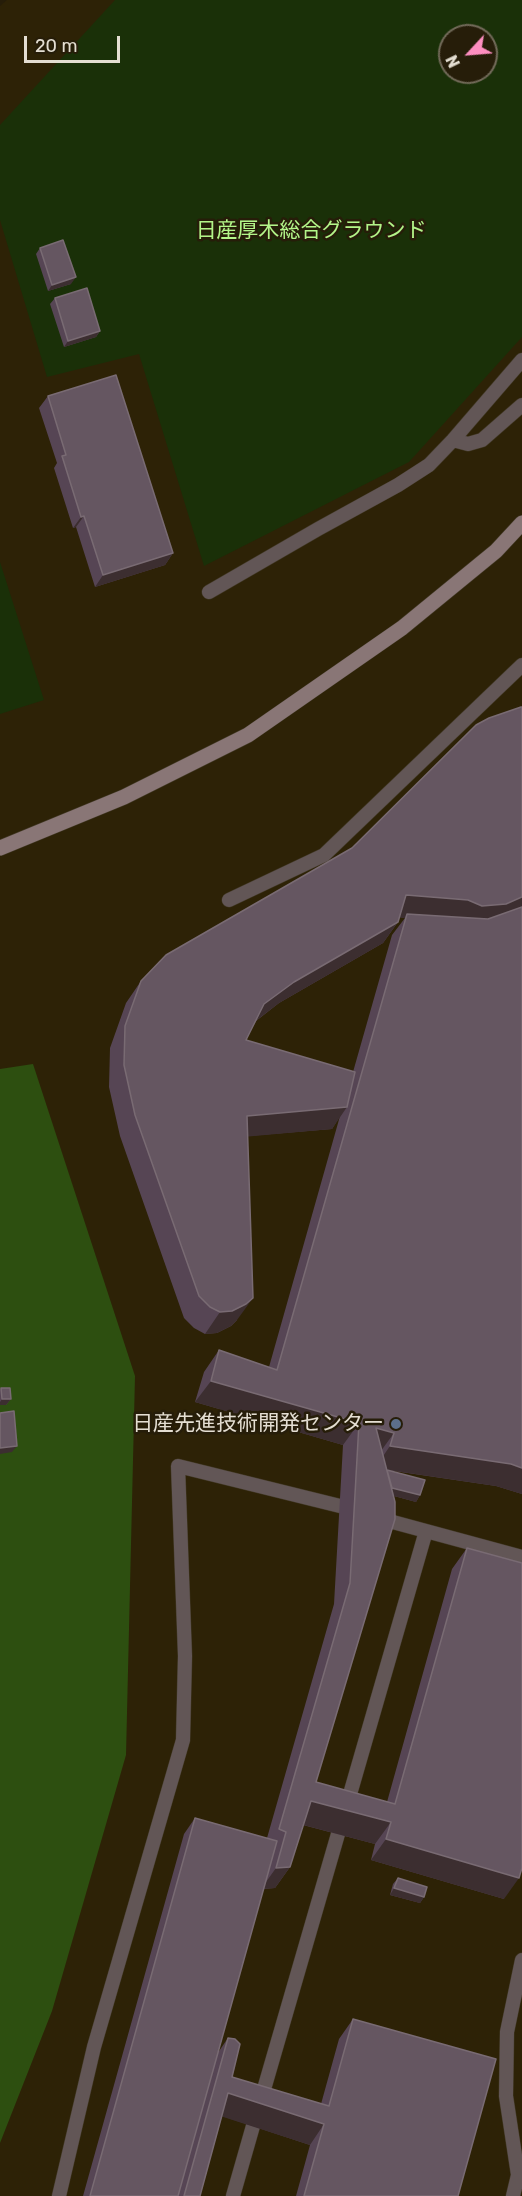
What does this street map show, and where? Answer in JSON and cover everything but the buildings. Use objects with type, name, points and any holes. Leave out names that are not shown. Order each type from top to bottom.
[{"type":"street","points":[[0,848],[124,797],[248,735],[402,628],[496,551],[522,523]]},
{"type":"lane","points":[[209,592],[398,485],[429,465],[522,360]]},
{"type":"lane","points":[[453,440],[468,444],[482,440],[522,405]]},
{"type":"lane","points":[[229,900],[324,855],[522,665]]},
{"type":"lane","points":[[59,2196],[94,2047],[183,1740],[185,1656],[178,1466],[340,1506]]},
{"type":"lane","points":[[378,1518],[522,1557]]},
{"type":"lane","points":[[343,1816],[426,1530]]},
{"type":"lane","points":[[257,2111],[338,1834]]},
{"type":"lane","points":[[513,2196],[520,2180],[506,2096],[507,2032],[522,1960]]},
{"type":"lane","points":[[233,2196],[253,2126]]},
{"type":"shaded area","points":[[7,0],[522,0],[522,2196],[0,2196],[0,6]]},
{"type":"green space","name":"日産厚木総合グラウンド","points":[[115,0],[522,0],[522,337],[409,462],[204,566],[139,354],[47,377],[0,220],[0,125]]},
{"type":"green space","points":[[0,562],[44,700],[0,714]]},
{"type":"green space","points":[[33,1064],[135,1376],[126,1755],[52,2011],[0,2143],[0,1069]]},
{"type":"place","name":"日産先進技術開発センター","points":[[396,1424]]}]
